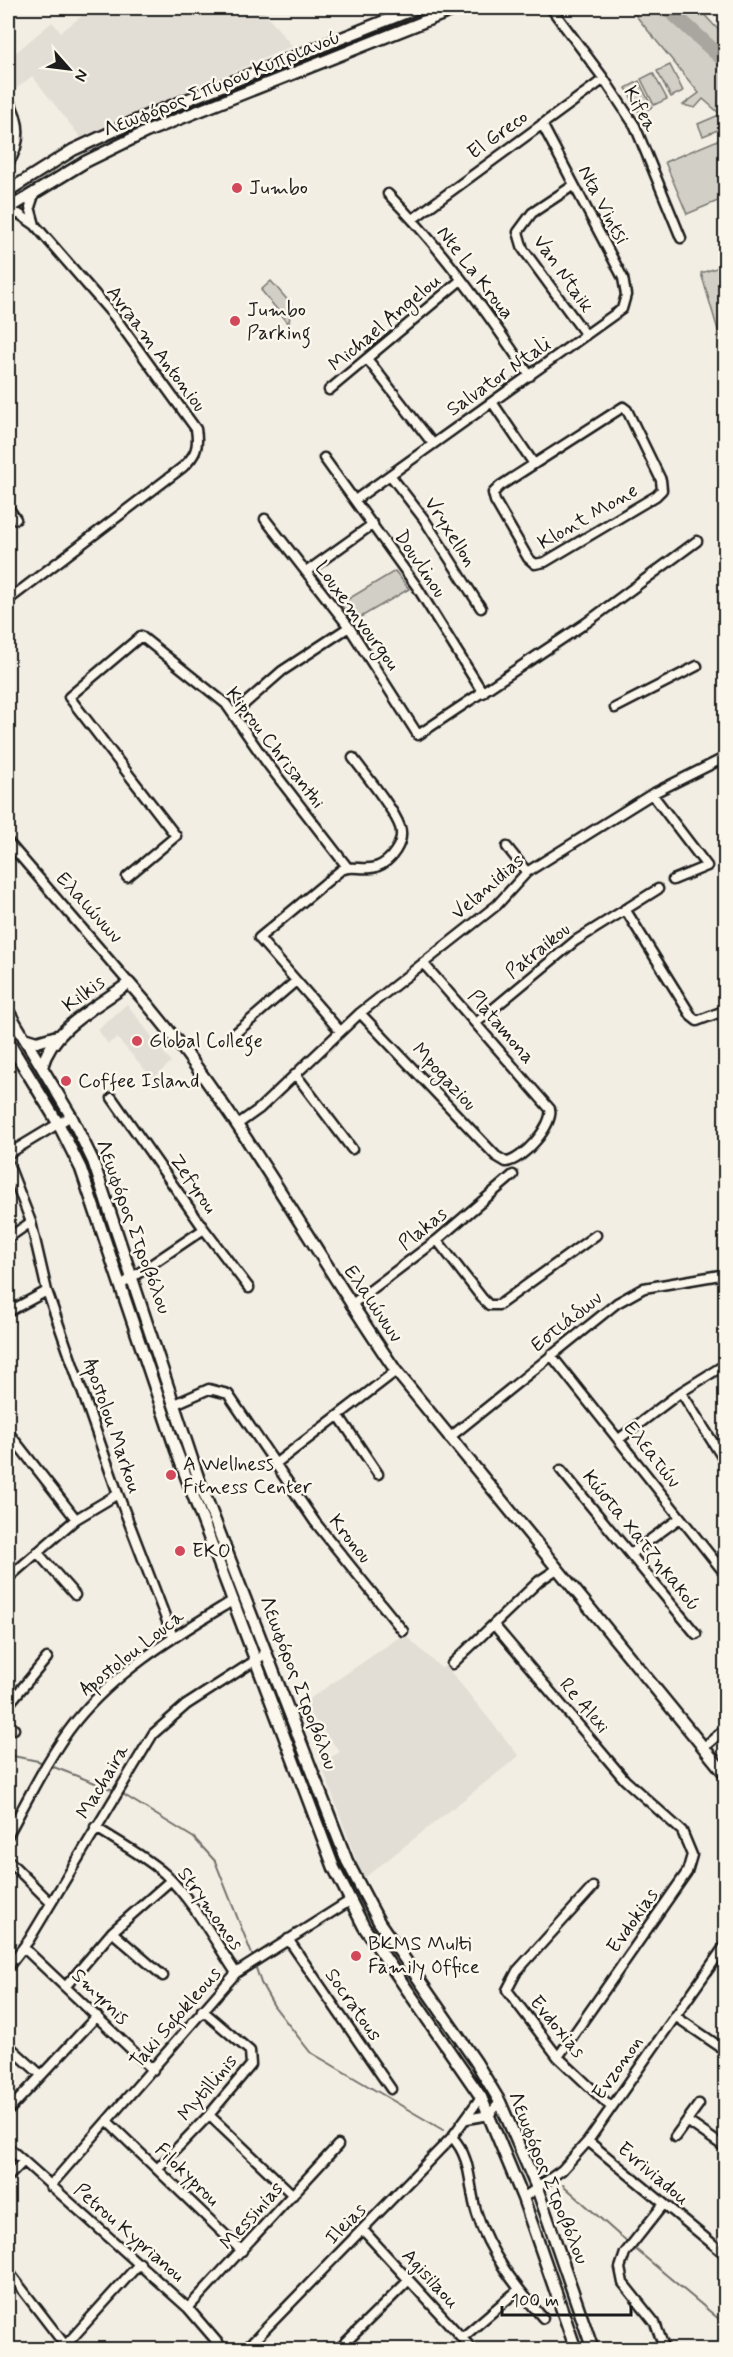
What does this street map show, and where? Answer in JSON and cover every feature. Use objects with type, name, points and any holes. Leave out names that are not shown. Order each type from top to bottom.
[{"type":"main road","name":"Λεωφόρος Σπύρου Κυπριανού","points":[[8,191],[73,150],[144,117],[407,10],[417,8]]},
{"type":"main road","name":"Λεωφόρος Σπύρου Κυπριανού","points":[[8,212],[35,191],[85,162],[146,132],[458,8]]},
{"type":"main road","name":"Kilkis","points":[[24,1038],[44,1041],[60,1034],[129,983]]},
{"type":"main road","name":"Ελαιώνων","points":[[129,983],[171,1034],[238,1125],[351,1305],[396,1371],[726,1775]]},
{"type":"main road","name":"Λεωφόρος Στροβόλου","points":[[8,1011],[71,1116],[93,1161],[134,1277],[199,1480],[347,1861],[379,1922],[476,2062],[500,2102],[537,2188],[593,2349]]},
{"type":"main road","name":"Kilkis","points":[[42,1067],[46,1052],[60,1034]]},
{"type":"main road","name":"Λεωφόρος Στροβόλου","points":[[8,1041],[58,1124],[81,1169],[176,1450],[334,1868],[364,1927],[481,2097],[523,2198],[576,2349]]},
{"type":"street","name":"Kifea","points":[[551,8],[604,79],[634,126],[681,238]]},
{"type":"street","name":"El Greco","points":[[413,219],[604,79]]},
{"type":"street","points":[[8,99],[17,117],[19,130],[8,164]]},
{"type":"street","name":"Nta Vintsi","points":[[542,124],[623,278],[625,303]]},
{"type":"street","name":"Van Ntaik","points":[[574,185],[526,218],[518,232],[523,249],[586,335]]},
{"type":"street","points":[[35,191],[30,207],[35,225]]},
{"type":"street","name":"Nte La Kroua","points":[[388,195],[413,219],[461,280],[530,376]]},
{"type":"street","points":[[8,212],[19,214],[35,225]]},
{"type":"street","name":"Avraam Antoniou","points":[[8,600],[183,467],[195,453],[198,441],[196,429],[114,316],[35,225]]},
{"type":"street","name":"Michael Angelou","points":[[329,390],[368,360],[461,280]]},
{"type":"street","name":"Salvator Ntali","points":[[355,500],[619,312],[625,303]]},
{"type":"street","points":[[368,360],[433,444]]},
{"type":"street","points":[[492,402],[534,464]]},
{"type":"street","name":"Klont Mone","points":[[623,407],[627,410],[661,480],[662,490],[656,496],[544,562],[535,564],[528,558],[495,501],[493,493],[534,464],[623,407]]},
{"type":"street","name":"Douvlinou","points":[[324,458],[417,587],[483,693]]},
{"type":"street","name":"Vryxellon","points":[[390,475],[424,519],[481,608]]},
{"type":"street","points":[[8,507],[16,519]]},
{"type":"street","name":"Louxemvourgou","points":[[265,519],[349,627],[418,735],[483,693]]},
{"type":"street","points":[[306,572],[373,524]]},
{"type":"street","points":[[483,693],[586,623],[697,541]]},
{"type":"street","points":[[233,714],[282,671],[349,627]]},
{"type":"street","name":"Kiprou Chrisanthi","points":[[127,876],[176,836],[69,697],[141,636],[226,704],[348,868]]},
{"type":"street","points":[[615,708],[697,666]]},
{"type":"street","name":"Velanidias","points":[[238,1125],[296,1076],[360,1013],[497,905],[527,872],[652,794],[726,757]]},
{"type":"street","points":[[340,1031],[259,938],[341,870],[369,868],[386,862],[399,844],[401,837],[399,823],[353,758]]},
{"type":"street","points":[[652,794],[707,866],[673,880]]},
{"type":"street","name":"Ελαιώνων","points":[[8,842],[129,983]]},
{"type":"street","points":[[507,847],[527,872]]},
{"type":"street","name":"Patraikou","points":[[476,1023],[575,941],[658,889]]},
{"type":"street","points":[[625,909],[697,1021],[726,1010]]},
{"type":"street","name":"Platamona","points":[[423,963],[550,1109],[551,1114]]},
{"type":"street","points":[[232,1036],[296,981]]},
{"type":"street","name":"Mpogaziou","points":[[360,1013],[496,1156],[506,1162],[517,1159],[544,1131],[551,1114]]},
{"type":"street","points":[[296,1076],[352,1149]]},
{"type":"street","name":"Zefyrou","points":[[112,1098],[204,1229],[249,1288]]},
{"type":"street","points":[[8,1154],[71,1116]]},
{"type":"street","name":"Apostolou Markou","points":[[8,1163],[32,1222],[47,1291],[118,1494],[173,1637]]},
{"type":"street","name":"Plakas","points":[[351,1305],[437,1240],[513,1175]]},
{"type":"street","points":[[8,1238],[32,1222]]},
{"type":"street","points":[[121,1285],[204,1229]]},
{"type":"street","points":[[437,1240],[482,1298],[489,1305],[499,1305],[596,1235]]},
{"type":"street","name":"Εστιάδων","points":[[449,1438],[616,1303],[644,1288],[726,1274]]},
{"type":"street","points":[[8,1312],[47,1291]]},
{"type":"street","name":"Ελεατών","points":[[551,1355],[724,1570]]},
{"type":"street","points":[[619,1439],[681,1392],[726,1364]]},
{"type":"street","points":[[275,1464],[396,1371]]},
{"type":"street","name":"Kronou","points":[[175,1404],[208,1389],[228,1394],[315,1522],[403,1631]]},
{"type":"street","points":[[681,1392],[726,1463]]},
{"type":"street","points":[[339,1416],[378,1474]]},
{"type":"street","points":[[8,1433],[75,1519]]},
{"type":"street","name":"Κώστα Χατζηκακού","points":[[561,1470],[696,1634]]},
{"type":"street","points":[[8,1578],[75,1519],[118,1494]]},
{"type":"street","points":[[632,1554],[680,1518]]},
{"type":"street","points":[[37,1552],[75,1595]]},
{"type":"street","points":[[452,1664],[557,1569]]},
{"type":"street","name":"Apostolou Louca","points":[[8,1835],[77,1720],[96,1700],[173,1637],[232,1601]]},
{"type":"street","name":"Re Alexi","points":[[494,1625],[624,1780],[653,1805]]},
{"type":"street","name":"Machaira","points":[[9,1963],[24,1948],[143,1747],[163,1723],[267,1653]]},
{"type":"street","points":[[8,1705],[47,1658]]},
{"type":"street","points":[[703,1748],[726,1728]]},
{"type":"street","name":"Evdokias","points":[[558,2057],[687,1872],[692,1855],[689,1844],[682,1831],[653,1805]]},
{"type":"street","name":"Strymonos","points":[[95,1827],[155,1866],[171,1880],[190,1902],[236,1973]]},
{"type":"street","points":[[8,1860],[51,1903]]},
{"type":"street","points":[[66,1986],[112,1932],[171,1880]]},
{"type":"street","name":"Evdoxias","points":[[593,1887],[517,1971],[507,1990],[558,2057],[611,2107]]},
{"type":"street","name":"Taki Sofokleous","points":[[50,2186],[236,1973],[351,1900]]},
{"type":"street","points":[[112,1932],[162,1976]]},
{"type":"street","name":"Socratous","points":[[288,1939],[391,2089]]},
{"type":"street","name":"Evzonon","points":[[523,2198],[562,2170],[588,2141],[726,1944]]},
{"type":"street","name":"Smyrnis","points":[[24,1948],[153,2070]]},
{"type":"street","name":"Mytillinis","points":[[157,2169],[209,2115],[249,2069],[252,2060],[249,2051],[202,2010]]},
{"type":"street","points":[[8,2111],[97,2016]]},
{"type":"street","points":[[675,2016],[726,2051]]},
{"type":"street","points":[[8,2044],[40,2075]]},
{"type":"street","name":"Ileias","points":[[245,2349],[452,2137],[481,2097]]},
{"type":"street","points":[[467,2119],[489,2115],[500,2102]]},
{"type":"street","points":[[675,2137],[699,2104]]},
{"type":"street","points":[[209,2115],[293,2195]]},
{"type":"street","points":[[687,2121],[726,2148]]},
{"type":"street","name":"Filokyprou","points":[[108,2122],[242,2251]]},
{"type":"street","points":[[452,2137],[463,2148],[467,2159],[474,2201],[484,2232],[518,2290],[543,2318]]},
{"type":"street","name":"Evriviadou","points":[[588,2141],[726,2255]]},
{"type":"street","name":"Messinias","points":[[189,2308],[338,2145]]},
{"type":"street","name":"Petrou Kyprianou","points":[[8,2147],[189,2308],[224,2349]]},
{"type":"street","points":[[8,2177],[23,2162]]},
{"type":"street","points":[[663,2205],[625,2253],[620,2268],[623,2283],[656,2323],[665,2349]]},
{"type":"street","name":"Agisilaou","points":[[363,2230],[473,2349]]},
{"type":"street","points":[[8,2272],[67,2348],[140,2263]]},
{"type":"street","points":[[338,2349],[408,2281]]},
{"type":"street","points":[[462,2338],[518,2290]]},
{"type":"shaded area","points":[[92,8],[261,8],[292,46],[81,138],[32,76],[12,92],[8,87],[8,59],[52,22],[61,32]]},
{"type":"shaded area","points":[[622,8],[698,8],[725,37],[725,127],[703,136],[698,124],[719,115],[723,125],[719,113],[703,99],[695,108],[683,105],[699,93],[632,11]]},
{"type":"shaded area","points":[[670,65],[683,91],[671,97],[657,71]]},
{"type":"shaded area","points":[[653,73],[667,99],[654,105],[641,79]]},
{"type":"shaded area","points":[[639,81],[652,107],[640,114],[626,88]]},
{"type":"shaded area","points":[[725,137],[725,198],[687,214],[665,162]]},
{"type":"shaded area","points":[[726,266],[725,354],[701,273]]},
{"type":"shaded area","points":[[271,281],[291,304],[289,324],[261,290]]},
{"type":"shaded area","points":[[395,571],[409,589],[354,621],[340,604]]},
{"type":"shaded area","name":"Global College","points":[[127,1004],[171,1062],[153,1079],[117,1038],[108,1044],[98,1030]]},
{"type":"shaded area","points":[[404,1634],[441,1668],[446,1666],[519,1756],[363,1879],[321,1763],[340,1752],[302,1704]]},
{"type":"waterway","points":[[667,8],[726,62]]},
{"type":"waterway","points":[[8,1755],[38,1761],[116,1791]]},
{"type":"waterway","points":[[121,1793],[194,1838],[215,1861],[253,1957]]},
{"type":"waterway","points":[[256,1968],[261,1983],[274,2006],[310,2052],[443,2130]]},
{"type":"waterway","points":[[563,2185],[628,2243]]},
{"type":"waterway","points":[[633,2247],[726,2325]]},
{"type":"place","name":"Jumbo","points":[[237,188]]},
{"type":"place","name":"Jumbo Parking","points":[[235,321]]},
{"type":"place","name":"Global College","points":[[137,1041]]},
{"type":"place","name":"Coffee Island","points":[[66,1081]]},
{"type":"place","name":"A Wellness Fitness Center","points":[[171,1475]]},
{"type":"place","name":"EKO","points":[[180,1551]]},
{"type":"place","name":"BKMS Multi Family Office","points":[[356,1956]]}]
